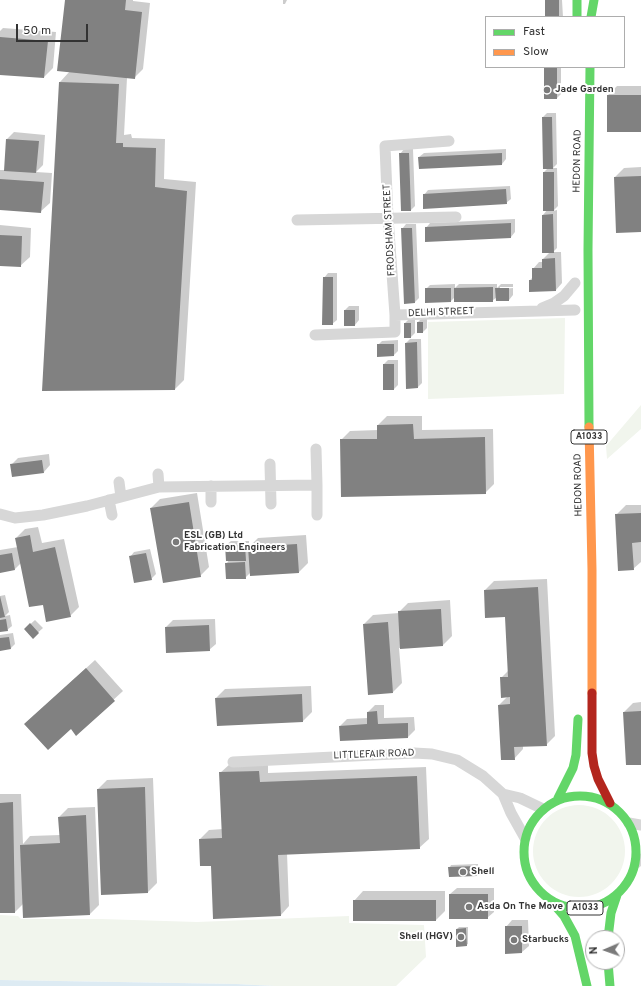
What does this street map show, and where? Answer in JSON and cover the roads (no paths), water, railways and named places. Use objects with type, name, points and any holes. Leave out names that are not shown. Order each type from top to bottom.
[{"type":"highway","points":[[577,0],[577,16]]},
{"type":"highway","points":[[592,16],[594,0]]},
{"type":"highway","name":"HEDON ROAD","points":[[590,68],[588,372],[592,570],[592,753],[598,779],[610,803]]},
{"type":"highway","points":[[575,279],[575,306]]},
{"type":"highway","name":"A1033","points":[[578,712],[576,755],[573,768],[558,798],[543,809],[529,827],[525,838],[523,851],[527,874],[539,891],[551,901],[564,916],[575,936],[586,982]]},
{"type":"highway","name":"A1033","points":[[558,798],[578,795],[595,797],[610,803],[621,812],[629,823],[636,842],[638,861],[629,880],[617,895],[611,913],[609,930]]},
{"type":"highway","name":"A1033","points":[[551,901],[568,907],[585,908],[602,904],[617,895]]},
{"type":"highway","points":[[608,970],[609,984]]},
{"type":"street","name":"FRODSHAM STREET","points":[[395,315],[388,218],[386,146],[449,142]]},
{"type":"street","points":[[297,220],[456,218]]},
{"type":"street","name":"DELHI STREET","points":[[536,310],[554,303],[564,296],[575,279]]},
{"type":"street","name":"DELHI STREET","points":[[315,335],[395,332],[395,315],[536,310],[575,306]]},
{"type":"street","points":[[316,449],[317,515]]},
{"type":"street","points":[[270,464],[271,504]]},
{"type":"street","points":[[158,474],[159,487]]},
{"type":"street","points":[[119,482],[120,497]]},
{"type":"street","points":[[0,514],[15,518],[43,515],[87,506],[159,487],[317,485]]},
{"type":"street","points":[[211,486],[211,502]]},
{"type":"street","points":[[109,500],[112,515]]},
{"type":"street","name":"LITTLEFAIR ROAD","points":[[233,762],[414,753],[432,754],[457,760],[483,776],[503,794],[511,813],[525,838]]},
{"type":"street","name":"LITTLEFAIR ROAD","points":[[503,794],[520,798],[543,809]]},
{"type":"street","points":[[629,823],[641,824]]},
{"type":"place","name":"Jade Garden","points":[[547,90]]},
{"type":"place","name":"ESL (GB) Ltd Fabrication Engineers","points":[[176,542]]},
{"type":"place","name":"Shell","points":[[463,872]]},
{"type":"place","name":"Asda On The Move","points":[[469,907]]},
{"type":"place","name":"Shell (HGV)","points":[[461,937]]},
{"type":"place","name":"Starbucks","points":[[514,940]]}]
